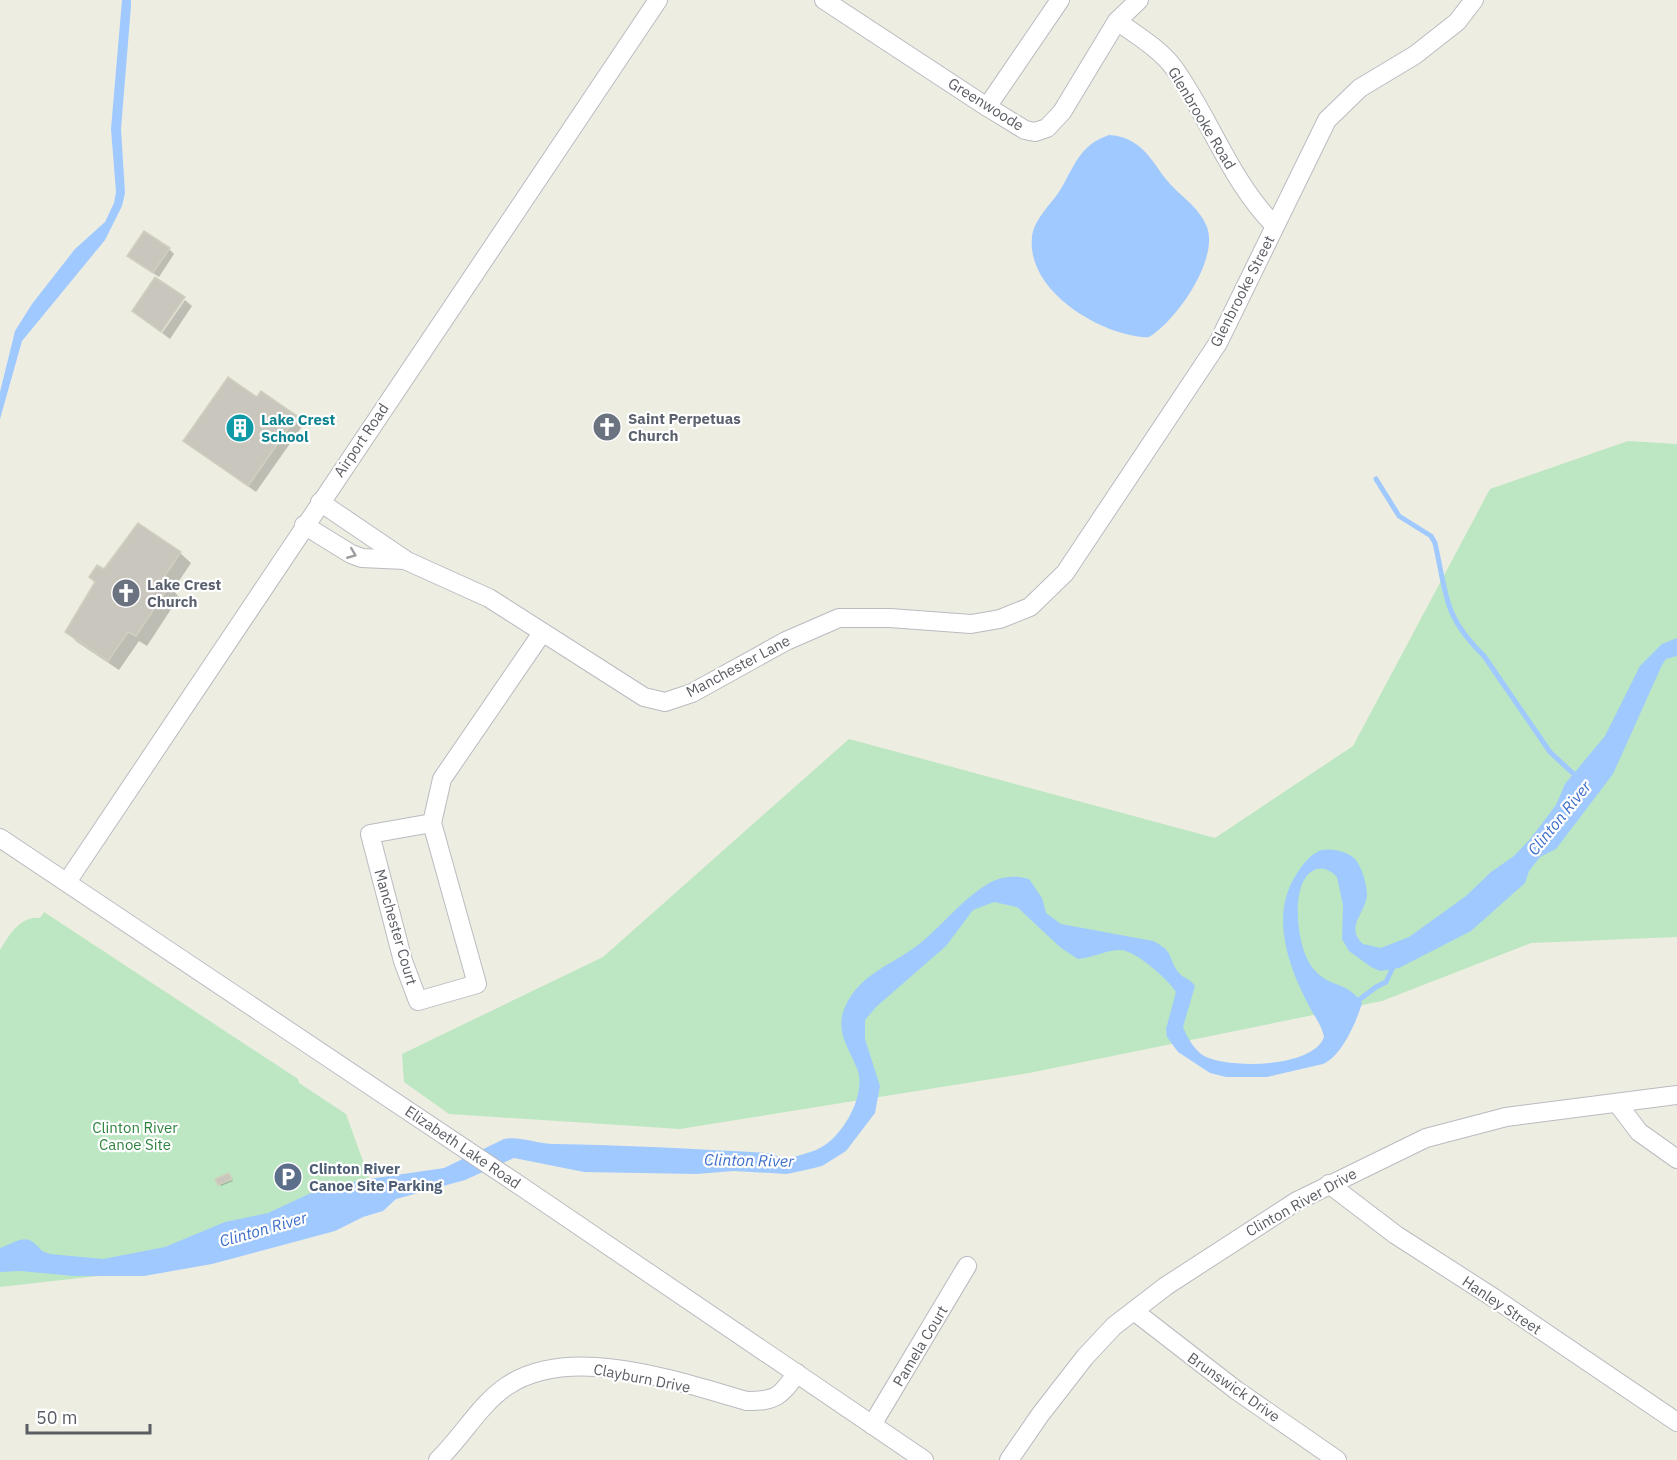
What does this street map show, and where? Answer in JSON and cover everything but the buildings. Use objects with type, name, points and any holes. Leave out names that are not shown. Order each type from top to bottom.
[{"type":"street","name":"Airport Road","points":[[67,882],[304,525],[658,0]]},
{"type":"street","name":"Greenwoode","points":[[824,0],[987,107],[1025,130],[1035,132],[1047,128],[1062,112],[1117,21],[1139,0]]},
{"type":"street","points":[[987,107],[1060,0]]},
{"type":"street","name":"Glenbrooke Street","points":[[1030,607],[1065,573],[1218,343],[1327,120],[1360,88],[1415,56],[1457,22],[1474,0]]},
{"type":"street","name":"Glenbrooke Road","points":[[1117,21],[1148,42],[1173,67],[1242,188],[1275,226]]},
{"type":"street","name":"Manchester Lane","points":[[320,502],[407,561],[489,598],[644,697],[665,702],[712,683],[786,641],[839,618],[890,618],[971,624],[1000,619],[1030,607]]},
{"type":"street","name":"Manchester Lane","points":[[304,525],[351,554],[362,558],[407,561]]},
{"type":"street","name":"Manchester Court","points":[[432,823],[370,834],[403,961],[418,1001],[477,984],[432,823],[442,779],[542,633]]},
{"type":"street","name":"Elizabeth Lake Road","points":[[0,838],[471,1152],[924,1460]]},
{"type":"street","name":"Clinton River Drive","points":[[1009,1460],[1085,1357],[1114,1326],[1236,1239],[1329,1184],[1425,1138],[1506,1117],[1677,1095]]},
{"type":"street","points":[[1617,1103],[1639,1132],[1677,1159]]},
{"type":"street","name":"Hanley Street","points":[[1329,1184],[1396,1235],[1494,1298],[1677,1422]]},
{"type":"street","name":"Pamela Court","points":[[872,1425],[968,1266]]},
{"type":"street","name":"Brunswick Drive","points":[[1134,1311],[1236,1390],[1337,1460]]},
{"type":"street","name":"Clayburn Drive","points":[[444,1458],[505,1387],[525,1376],[556,1367],[602,1367],[747,1401],[771,1401],[783,1392],[797,1373]]},
{"type":"green space","points":[[1628,441],[1677,444],[1677,937],[1531,943],[1382,1001],[1029,1073],[680,1129],[449,1114],[404,1082],[402,1054],[603,957],[849,739],[1215,838],[1353,746],[1490,489]]},
{"type":"green space","name":"Clinton River Canoe Site","points":[[44,912],[298,1079],[299,1083],[346,1114],[371,1183],[205,1264],[0,1287],[0,950],[16,927],[27,920],[40,918]]},
{"type":"water","points":[[122,0],[131,0],[131,6],[121,129],[125,193],[122,206],[105,240],[22,341],[0,419],[0,392],[15,331],[32,304],[75,249],[105,222],[114,203],[116,192],[111,129]]},
{"type":"water","points":[[1109,135],[1128,139],[1142,149],[1170,184],[1199,213],[1207,227],[1209,241],[1207,256],[1193,288],[1171,318],[1149,337],[1107,328],[1075,310],[1048,286],[1038,271],[1033,254],[1032,237],[1036,223],[1058,193],[1080,155],[1092,144]]},
{"type":"water","points":[[1677,638],[1677,656],[1666,659],[1662,665],[1613,774],[1556,849],[1540,857],[1529,871],[1525,883],[1471,931],[1399,968],[1380,971],[1349,951],[1342,939],[1343,905],[1337,877],[1323,869],[1317,869],[1308,874],[1299,894],[1298,907],[1298,921],[1305,954],[1318,974],[1348,990],[1362,1003],[1342,1046],[1330,1060],[1323,1064],[1267,1077],[1226,1077],[1210,1073],[1178,1052],[1167,1037],[1166,1029],[1176,992],[1151,966],[1134,955],[1120,950],[1078,959],[1061,948],[1017,907],[994,902],[973,910],[946,946],[876,1007],[865,1020],[865,1039],[880,1086],[875,1113],[846,1151],[822,1166],[787,1174],[734,1171],[696,1174],[584,1172],[514,1158],[465,1180],[396,1199],[383,1211],[363,1217],[335,1231],[212,1264],[144,1276],[74,1276],[20,1271],[0,1272],[0,1248],[19,1240],[32,1241],[42,1251],[50,1254],[103,1259],[165,1247],[225,1222],[268,1213],[311,1193],[362,1180],[444,1168],[504,1139],[548,1144],[768,1153],[786,1157],[816,1150],[834,1138],[842,1128],[855,1105],[858,1093],[858,1071],[844,1040],[841,1024],[845,1007],[852,995],[870,976],[924,940],[971,896],[989,883],[1004,878],[1029,879],[1042,898],[1046,913],[1061,924],[1153,941],[1165,949],[1180,974],[1195,986],[1183,1027],[1194,1047],[1204,1056],[1232,1063],[1250,1064],[1288,1060],[1304,1055],[1317,1047],[1324,1037],[1294,973],[1283,923],[1288,890],[1307,860],[1322,850],[1336,850],[1356,860],[1367,891],[1366,902],[1355,932],[1363,944],[1381,948],[1409,937],[1466,896],[1491,872],[1514,856],[1531,838],[1556,805],[1565,784],[1605,736],[1640,666],[1662,644]]},
{"type":"waterway","points":[[1376,479],[1399,516],[1431,536],[1435,543],[1445,591],[1461,629],[1484,656],[1550,752],[1579,779]]},
{"type":"waterway","name":"Clinton River","points":[[1355,1003],[1386,982],[1395,963]]},
{"type":"place","name":"Saint Perpetuas Church","points":[[607,427]]},
{"type":"place","name":"Lake Crest School","points":[[240,428]]},
{"type":"place","name":"Lake Crest Church","points":[[126,593]]},
{"type":"place","name":"Clinton River Canoe Site Parking","points":[[288,1177]]}]
